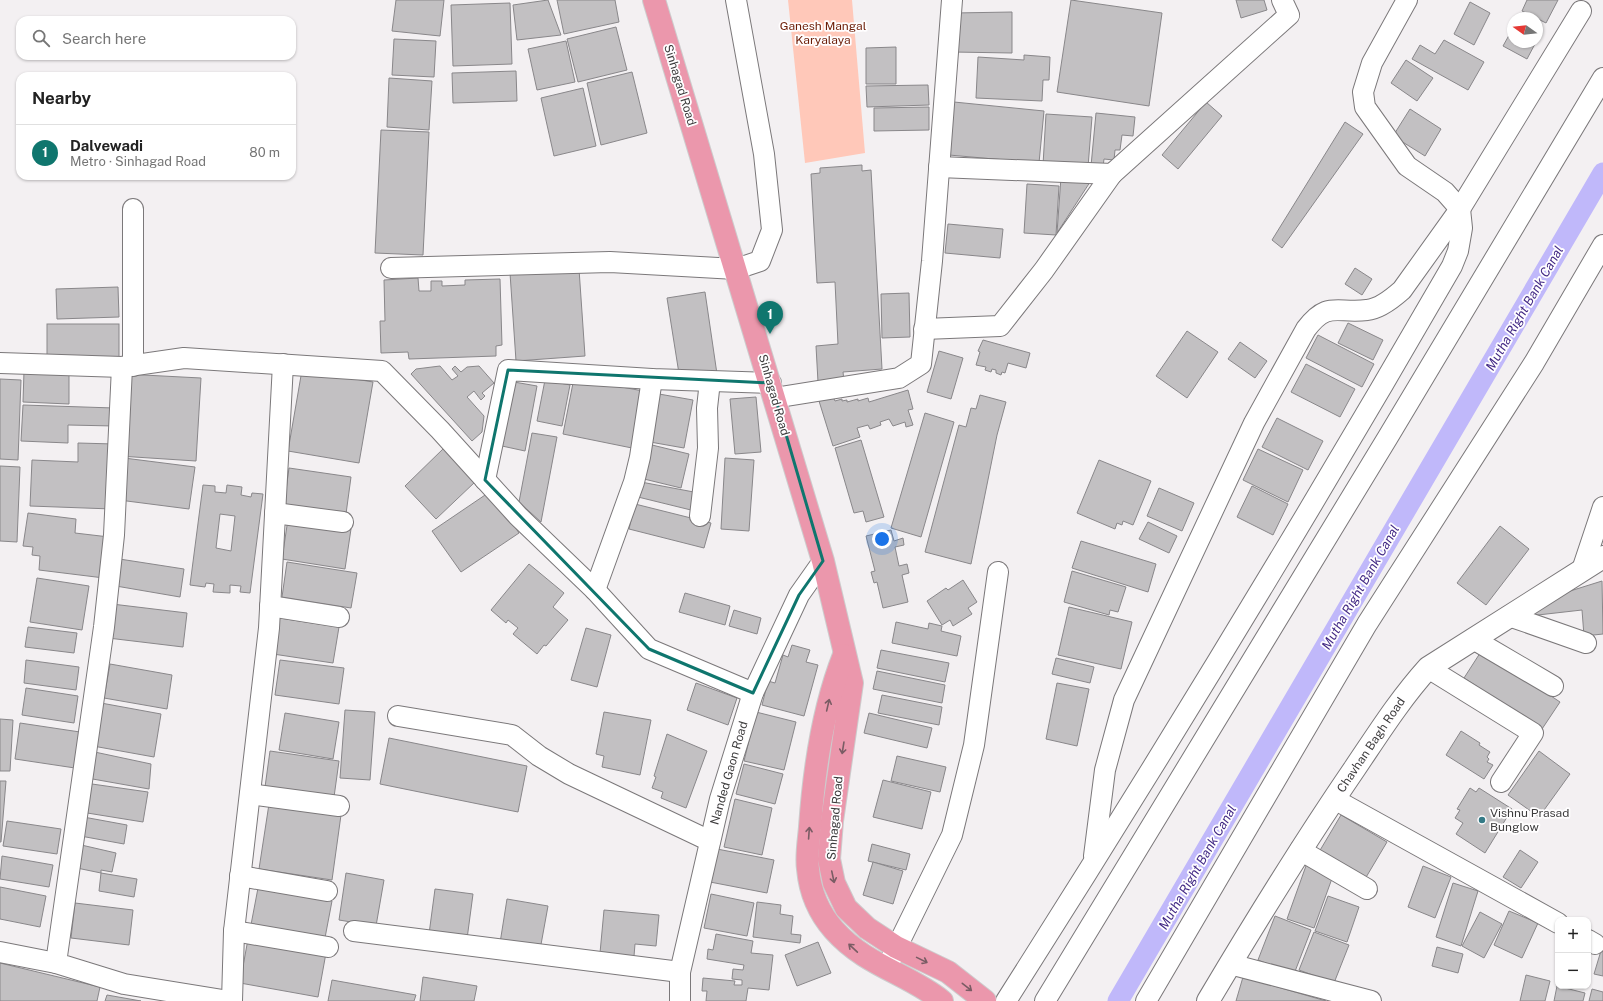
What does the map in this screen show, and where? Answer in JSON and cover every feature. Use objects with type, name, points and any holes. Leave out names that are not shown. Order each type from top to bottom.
[{"type":"main road","name":"Sinhagad Road","points":[[654,0],[823,561],[840,627],[844,655],[852,683],[835,793],[829,859],[834,883],[846,908],[867,928],[896,947],[948,972],[986,1001]]},
{"type":"main road","name":"Sinhagad Road","points":[[844,655],[833,682],[814,784],[808,868],[816,904],[834,930],[859,953],[886,970],[938,998]]},
{"type":"street","points":[[391,268],[610,262],[736,269],[760,261],[772,230],[764,154],[736,0]]},
{"type":"street","points":[[484,480],[508,370],[710,381],[773,391],[899,378],[921,364],[939,167],[952,0]]},
{"type":"street","points":[[924,329],[1000,326],[1044,270],[1112,174],[1290,15],[1282,0]]},
{"type":"street","points":[[1006,1001],[1093,864],[1354,436],[1452,266],[1458,251],[1462,228],[1460,209],[1445,192],[1407,166],[1365,107],[1363,92],[1372,63],[1407,0]]},
{"type":"street","points":[[1093,864],[1105,770],[1124,700],[1254,423],[1306,329],[1315,317],[1324,311],[1369,310],[1394,297],[1402,290],[1460,209],[1581,11]]},
{"type":"street","points":[[1045,1001],[1384,443],[1603,78]]},
{"type":"street","points":[[939,167],[1112,174]]},
{"type":"street","points":[[56,963],[104,627],[114,535],[127,366],[133,209]]},
{"type":"street","points":[[1146,1001],[1367,624],[1534,363],[1603,245]]},
{"type":"street","points":[[0,363],[127,366],[184,358],[382,371],[440,430],[518,516],[595,590],[649,649],[753,693]]},
{"type":"street","points":[[0,952],[56,963],[124,984],[230,1001],[234,931],[270,606],[283,364]]},
{"type":"street","points":[[595,590],[634,482],[640,457],[652,379]]},
{"type":"street","points":[[700,516],[708,448],[707,408],[710,381]]},
{"type":"street","points":[[1582,570],[1603,507]]},
{"type":"street","points":[[275,513],[343,522]]},
{"type":"street","name":"Chavhan Bagh Road","points":[[1208,1001],[1300,850],[1407,692],[1428,668],[1603,557]]},
{"type":"street","name":"Nanded Gaon Road","points":[[680,1001],[680,972],[710,841],[720,799],[753,693],[799,595],[823,561]]},
{"type":"street","points":[[886,970],[952,835],[974,745],[998,572]]},
{"type":"street","points":[[270,606],[339,617]]},
{"type":"street","points":[[1509,616],[1586,643]]},
{"type":"street","points":[[1474,639],[1553,686]]},
{"type":"street","points":[[1428,668],[1533,732],[1501,782]]},
{"type":"street","points":[[398,716],[512,735],[539,756],[569,774],[710,841]]},
{"type":"street","points":[[250,794],[339,806]]},
{"type":"street","points":[[1334,799],[1555,921]]},
{"type":"street","points":[[1300,850],[1367,889]]},
{"type":"street","points":[[240,876],[327,891]]},
{"type":"street","points":[[234,931],[328,947]]},
{"type":"street","points":[[354,931],[680,972]]},
{"type":"street","points":[[1230,964],[1371,1001]]},
{"type":"highlighted area","points":[[508,370],[771,383],[823,561],[799,595],[753,693],[649,649],[485,480]]},
{"type":"green space","name":"Ganesh Mangal Karyalaya","points":[[788,0],[852,0],[865,153],[805,163]]},
{"type":"building","points":[[396,0],[444,0],[440,36],[392,31]]},
{"type":"building","points":[[548,0],[561,35],[517,40],[513,5]]},
{"type":"building","points":[[557,0],[615,0],[619,22],[564,34]]},
{"type":"building","points":[[1071,0],[1162,13],[1149,106],[1057,92]]},
{"type":"building","points":[[1236,0],[1264,0],[1267,10],[1241,18]]},
{"type":"building","points":[[1527,0],[1558,0],[1546,23],[1543,22],[1543,12],[1522,11]]},
{"type":"building","points":[[1470,2],[1490,13],[1474,45],[1454,34]]},
{"type":"building","points":[[510,3],[512,64],[453,66],[451,5]]},
{"type":"building","points":[[1012,12],[1012,53],[953,52],[954,13]]},
{"type":"building","points":[[616,27],[627,70],[578,82],[567,39]]},
{"type":"building","points":[[394,39],[436,41],[434,77],[392,75]]},
{"type":"building","points":[[1507,39],[1507,48],[1533,48],[1527,59],[1503,46]]},
{"type":"building","points":[[1444,40],[1484,62],[1468,90],[1412,59],[1420,45],[1435,54]]},
{"type":"building","points":[[566,41],[575,82],[537,90],[528,49]]},
{"type":"building","points":[[896,47],[896,84],[866,84],[866,48]]},
{"type":"building","points":[[1024,55],[1050,57],[1049,80],[1043,80],[1042,101],[976,98],[978,57],[1024,60]]},
{"type":"building","points":[[1406,60],[1433,78],[1417,101],[1391,83]]},
{"type":"building","points":[[516,71],[517,101],[453,103],[452,73]]},
{"type":"building","points":[[632,72],[647,133],[601,145],[587,83]]},
{"type":"building","points":[[389,78],[432,81],[429,130],[387,127]]},
{"type":"building","points":[[928,85],[929,105],[867,107],[866,86]]},
{"type":"building","points":[[583,88],[596,146],[554,156],[541,98]]},
{"type":"building","points":[[954,102],[1044,111],[1039,163],[949,155]]},
{"type":"building","points":[[1206,102],[1222,116],[1178,169],[1162,155]]},
{"type":"building","points":[[929,107],[929,130],[874,131],[874,108]]},
{"type":"building","points":[[1410,109],[1441,129],[1425,156],[1393,136]]},
{"type":"building","points":[[1096,113],[1135,117],[1133,136],[1122,135],[1120,150],[1115,150],[1114,160],[1104,159],[1103,167],[1091,166]]},
{"type":"building","points":[[1046,114],[1092,117],[1088,167],[1043,165]]},
{"type":"building","points":[[1345,122],[1363,134],[1282,248],[1272,240]]},
{"type":"building","points":[[381,130],[429,132],[423,255],[375,253]]},
{"type":"building","points":[[862,165],[862,171],[871,170],[882,369],[843,372],[844,381],[818,382],[816,346],[838,344],[835,282],[817,283],[811,174],[820,173],[820,168]]},
{"type":"building","points":[[1061,177],[1092,179],[1057,233]]},
{"type":"building","points":[[1027,184],[1059,186],[1056,235],[1024,233]]},
{"type":"building","points":[[948,224],[1003,229],[1000,258],[945,253]]},
{"type":"building","points":[[1355,268],[1372,279],[1362,295],[1345,284]]},
{"type":"building","points":[[579,269],[585,356],[516,361],[510,273]]},
{"type":"building","points":[[418,278],[419,291],[431,291],[431,281],[442,281],[442,286],[465,285],[465,280],[500,279],[502,345],[496,346],[496,356],[409,359],[408,352],[381,353],[380,321],[385,321],[384,280]]},
{"type":"building","points":[[118,287],[119,317],[57,319],[56,289]]},
{"type":"building","points":[[705,292],[717,374],[680,380],[667,298]]},
{"type":"building","points":[[909,293],[910,337],[882,338],[881,294]]},
{"type":"building","points":[[1348,323],[1383,340],[1373,360],[1338,343]]},
{"type":"building","points":[[47,324],[119,324],[119,357],[47,357]]},
{"type":"building","points":[[1187,331],[1218,352],[1187,398],[1156,376]]},
{"type":"building","points":[[1318,335],[1374,364],[1362,387],[1306,358]]},
{"type":"building","points":[[983,340],[1030,353],[1026,368],[1008,363],[1005,373],[1002,372],[1001,375],[996,373],[996,370],[992,369],[991,372],[985,370],[986,367],[976,365],[980,352],[978,351]]},
{"type":"building","points":[[1240,342],[1267,361],[1255,378],[1228,359]]},
{"type":"building","points":[[939,351],[963,358],[951,399],[927,392]]},
{"type":"building","points":[[1306,364],[1355,389],[1340,417],[1291,392]]},
{"type":"building","points":[[440,366],[452,380],[458,376],[452,369],[455,366],[461,372],[467,367],[479,366],[494,383],[482,393],[485,396],[481,400],[474,391],[467,397],[484,416],[482,432],[472,441],[411,374],[416,369]]},
{"type":"building","points":[[302,370],[373,382],[359,463],[288,451]]},
{"type":"building","points":[[24,371],[69,373],[69,404],[23,402]]},
{"type":"building","points":[[124,374],[201,378],[196,461],[119,456]]},
{"type":"building","points":[[574,378],[643,391],[632,448],[563,434]]},
{"type":"building","points":[[0,379],[21,380],[18,460],[0,459]]},
{"type":"building","points":[[545,380],[570,385],[562,426],[537,421]]},
{"type":"building","points":[[514,382],[537,386],[525,451],[502,446]]},
{"type":"building","points":[[908,390],[913,409],[908,410],[913,425],[906,427],[905,422],[893,426],[889,419],[880,422],[881,425],[870,429],[868,425],[857,428],[860,437],[833,446],[819,401],[833,397],[835,401],[842,399],[842,401],[847,400],[847,402],[868,398],[869,402]]},
{"type":"building","points":[[659,394],[693,400],[684,448],[650,442]]},
{"type":"building","points":[[980,395],[1006,402],[997,435],[971,564],[925,552],[959,425],[966,427],[971,408],[976,409]]},
{"type":"building","points":[[756,397],[761,452],[735,454],[730,399]]},
{"type":"building","points":[[23,405],[114,408],[114,426],[68,425],[68,443],[21,441]]},
{"type":"building","points":[[925,413],[954,422],[921,537],[891,528]]},
{"type":"building","points":[[1277,418],[1323,441],[1308,470],[1262,447]]},
{"type":"building","points":[[532,433],[557,437],[541,522],[519,502]]},
{"type":"building","points":[[861,440],[884,517],[866,522],[863,511],[854,513],[835,448]]},
{"type":"building","points":[[78,443],[114,444],[112,509],[30,506],[32,460],[78,462]]},
{"type":"building","points":[[652,445],[689,454],[681,488],[644,479]]},
{"type":"building","points":[[444,448],[475,482],[436,519],[405,486]]},
{"type":"building","points":[[1258,449],[1303,470],[1288,502],[1243,480]]},
{"type":"building","points":[[124,458],[195,467],[189,509],[119,500]]},
{"type":"building","points":[[725,458],[754,460],[749,531],[721,529]]},
{"type":"building","points":[[1099,460],[1151,481],[1133,525],[1123,521],[1122,525],[1117,523],[1115,529],[1077,513]]},
{"type":"building","points":[[0,466],[20,467],[17,542],[0,541]]},
{"type":"building","points":[[289,468],[351,477],[346,514],[284,505]]},
{"type":"building","points":[[641,482],[699,493],[695,511],[638,497]]},
{"type":"building","points":[[203,485],[215,486],[215,492],[226,493],[227,485],[242,487],[241,495],[251,497],[252,493],[263,494],[250,593],[240,592],[241,586],[230,585],[230,593],[213,592],[214,584],[206,583],[205,587],[190,585]],"holes":[[[220,514],[235,516],[231,551],[216,548]]]},
{"type":"building","points":[[1252,486],[1288,504],[1273,535],[1237,517]]},
{"type":"building","points":[[1159,488],[1194,503],[1182,531],[1147,516]]},
{"type":"building","points":[[491,491],[519,533],[461,572],[432,531]]},
{"type":"building","points":[[635,504],[711,523],[704,548],[629,529]]},
{"type":"building","points":[[28,513],[76,519],[75,533],[109,537],[104,578],[39,570],[40,556],[32,555],[33,547],[23,546]]},
{"type":"building","points":[[288,519],[351,529],[345,569],[282,559]]},
{"type":"building","points":[[1148,522],[1177,536],[1169,553],[1139,539]]},
{"type":"building","points":[[1500,526],[1529,549],[1486,605],[1457,583]]},
{"type":"building","points":[[891,530],[894,541],[903,538],[904,545],[895,547],[899,566],[907,564],[909,573],[902,575],[908,602],[883,608],[877,582],[874,583],[871,572],[875,571],[866,536]]},
{"type":"building","points":[[1081,541],[1156,564],[1148,592],[1072,568]]},
{"type":"building","points":[[113,558],[184,569],[180,597],[110,585]]},
{"type":"building","points":[[287,562],[357,573],[351,608],[282,597]]},
{"type":"building","points":[[529,564],[564,593],[553,607],[568,620],[546,646],[544,645],[537,654],[513,634],[518,628],[508,620],[506,623],[491,610]]},
{"type":"building","points":[[1072,571],[1126,587],[1118,612],[1110,610],[1109,615],[1064,602]]},
{"type":"building","points":[[37,578],[89,586],[82,630],[30,622]]},
{"type":"building","points":[[963,580],[977,602],[968,608],[972,614],[953,626],[950,620],[942,625],[927,601],[946,588],[948,590]]},
{"type":"building","points":[[1602,581],[1603,634],[1584,636],[1582,610],[1529,616],[1551,597]]},
{"type":"building","points":[[685,593],[730,606],[725,625],[679,612]]},
{"type":"building","points":[[112,604],[187,613],[183,647],[108,638]]},
{"type":"building","points":[[1069,607],[1132,622],[1121,669],[1058,655]]},
{"type":"building","points":[[734,610],[761,618],[757,634],[729,626]]},
{"type":"building","points":[[279,618],[339,627],[333,663],[273,654]]},
{"type":"building","points":[[896,622],[928,629],[929,623],[942,626],[941,631],[961,636],[957,656],[892,643]]},
{"type":"building","points":[[28,627],[77,633],[74,653],[25,647]]},
{"type":"building","points":[[586,628],[611,635],[597,687],[571,680]]},
{"type":"building","points":[[792,645],[810,650],[806,662],[818,665],[804,716],[762,705],[768,681],[775,683],[783,655],[788,657]]},
{"type":"building","points":[[881,650],[949,663],[945,682],[877,668]]},
{"type":"building","points":[[1482,650],[1560,702],[1542,729],[1464,678]]},
{"type":"building","points":[[1056,658],[1094,667],[1090,683],[1052,674]]},
{"type":"building","points":[[26,660],[79,667],[76,690],[24,683]]},
{"type":"building","points":[[280,660],[344,668],[339,704],[275,695]]},
{"type":"building","points":[[110,664],[172,675],[167,709],[104,698]]},
{"type":"building","points":[[877,671],[945,685],[942,703],[873,689]]},
{"type":"building","points":[[696,683],[737,698],[728,725],[687,710]]},
{"type":"building","points":[[1057,683],[1089,689],[1077,746],[1046,739]]},
{"type":"building","points":[[26,688],[78,696],[74,723],[22,715]]},
{"type":"building","points":[[882,695],[942,707],[939,725],[878,713]]},
{"type":"building","points":[[101,703],[161,714],[154,757],[93,746]]},
{"type":"building","points":[[345,710],[375,712],[370,780],[340,778]]},
{"type":"building","points":[[604,712],[651,720],[640,775],[602,767],[604,756],[596,754]]},
{"type":"building","points":[[756,712],[796,722],[784,770],[744,761]]},
{"type":"building","points":[[285,713],[339,722],[333,759],[279,750]]},
{"type":"building","points":[[869,713],[932,728],[927,748],[864,733]]},
{"type":"building","points":[[0,719],[13,720],[10,771],[0,771]]},
{"type":"building","points":[[20,723],[80,732],[75,768],[15,759]]},
{"type":"building","points":[[1461,731],[1480,743],[1479,745],[1490,752],[1487,757],[1489,759],[1487,762],[1493,765],[1484,779],[1446,755]]},
{"type":"building","points":[[667,734],[707,751],[686,808],[661,798],[663,792],[652,788],[656,777],[654,776]]},
{"type":"building","points":[[389,738],[527,766],[518,812],[380,784]]},
{"type":"building","points":[[90,751],[151,764],[149,789],[87,778]]},
{"type":"building","points":[[270,751],[339,761],[334,797],[265,787]]},
{"type":"building","points":[[1539,751],[1570,774],[1539,817],[1508,795]]},
{"type":"building","points":[[897,756],[946,767],[940,792],[891,781]]},
{"type":"building","points":[[744,764],[783,774],[775,804],[736,794]]},
{"type":"building","points":[[883,780],[931,792],[922,829],[873,817]]},
{"type":"building","points":[[0,781],[6,781],[1,842],[0,842]]},
{"type":"building","points":[[85,783],[148,792],[143,822],[81,812]]},
{"type":"building","name":"Vishnu Prasad Bunglow","points":[[1470,788],[1476,792],[1479,788],[1512,809],[1485,853],[1456,834],[1463,823],[1455,818],[1460,810],[1457,809]]},
{"type":"building","points":[[735,799],[772,808],[762,855],[724,847]]},
{"type":"building","points":[[269,804],[341,815],[332,880],[259,869]]},
{"type":"building","points":[[1341,815],[1387,842],[1365,879],[1319,852]]},
{"type":"building","points":[[78,816],[127,825],[124,844],[75,835]]},
{"type":"building","points":[[7,821],[61,829],[57,854],[3,846]]},
{"type":"building","points":[[77,844],[116,853],[112,872],[101,870],[101,873],[72,867]]},
{"type":"building","points":[[872,844],[910,854],[906,870],[868,861]]},
{"type":"building","points":[[717,849],[774,860],[767,893],[710,882]]},
{"type":"building","points":[[1520,850],[1538,862],[1521,888],[1503,877]]},
{"type":"building","points":[[2,856],[53,865],[49,887],[0,879]]},
{"type":"building","points":[[873,862],[903,871],[893,904],[863,895]]},
{"type":"building","points":[[1307,863],[1334,873],[1314,928],[1287,919]]},
{"type":"building","points":[[1423,866],[1451,877],[1435,918],[1408,907]]},
{"type":"building","points":[[101,873],[137,879],[134,897],[99,891]]},
{"type":"building","points":[[346,873],[384,880],[376,926],[339,920]]},
{"type":"building","points":[[1453,883],[1478,891],[1461,946],[1436,937]]},
{"type":"building","points":[[0,887],[46,896],[40,927],[0,919]]},
{"type":"building","points":[[258,888],[332,901],[324,943],[250,930]]},
{"type":"building","points":[[435,889],[473,894],[467,939],[429,934]]},
{"type":"building","points":[[711,894],[754,903],[747,936],[704,928]]},
{"type":"building","points":[[1328,896],[1359,907],[1347,942],[1315,931]]},
{"type":"building","points":[[507,899],[548,906],[540,950],[500,943]]},
{"type":"building","points":[[757,902],[781,905],[780,914],[793,916],[791,934],[801,935],[800,943],[753,937]]},
{"type":"building","points":[[75,903],[133,910],[129,945],[71,938]]},
{"type":"building","points":[[604,910],[659,915],[656,946],[635,944],[634,956],[600,953]]},
{"type":"building","points":[[1509,911],[1538,923],[1522,958],[1494,945]]},
{"type":"building","points":[[1480,912],[1502,924],[1484,958],[1462,946]]},
{"type":"building","points":[[1275,916],[1311,930],[1294,974],[1258,960]]},
{"type":"building","points":[[1314,932],[1349,945],[1334,983],[1299,970]]},
{"type":"building","points":[[716,934],[753,941],[751,953],[773,955],[769,990],[748,988],[746,1001],[706,1001],[707,991],[702,991],[703,978],[735,981],[734,985],[742,985],[742,980],[732,979],[733,969],[743,970],[744,965],[707,959],[708,949],[713,950]]},
{"type":"building","points":[[248,939],[326,953],[318,997],[240,983]]},
{"type":"building","points":[[818,942],[831,973],[797,986],[785,955]]},
{"type":"building","points":[[1603,944],[1603,976],[1594,974]]},
{"type":"building","points":[[1437,947],[1463,954],[1458,973],[1432,966]]},
{"type":"building","points":[[0,963],[100,987],[97,1001],[0,1001]]},
{"type":"building","points":[[1526,975],[1550,981],[1545,1001],[1520,1001]]},
{"type":"building","points":[[423,977],[477,986],[474,1001],[420,1001]]},
{"type":"building","points":[[1243,977],[1326,1001],[1236,1001]]},
{"type":"building","points":[[332,980],[416,995],[414,1001],[328,1001]]},
{"type":"building","points":[[1556,989],[1569,989],[1585,993],[1583,1001],[1554,1001]]},
{"type":"building","points":[[1592,989],[1603,992],[1603,1001],[1589,1001]]},
{"type":"building","points":[[107,995],[141,1001],[105,1001]]},
{"type":"waterway","name":"Mutha Right Bank Canal","points":[[1118,1001],[1603,173]]},
{"type":"place","name":"Dalvewadi","points":[[770,334]]},
{"type":"place","name":"Vishnu Prasad Bunglow","points":[[1482,820]]}]
